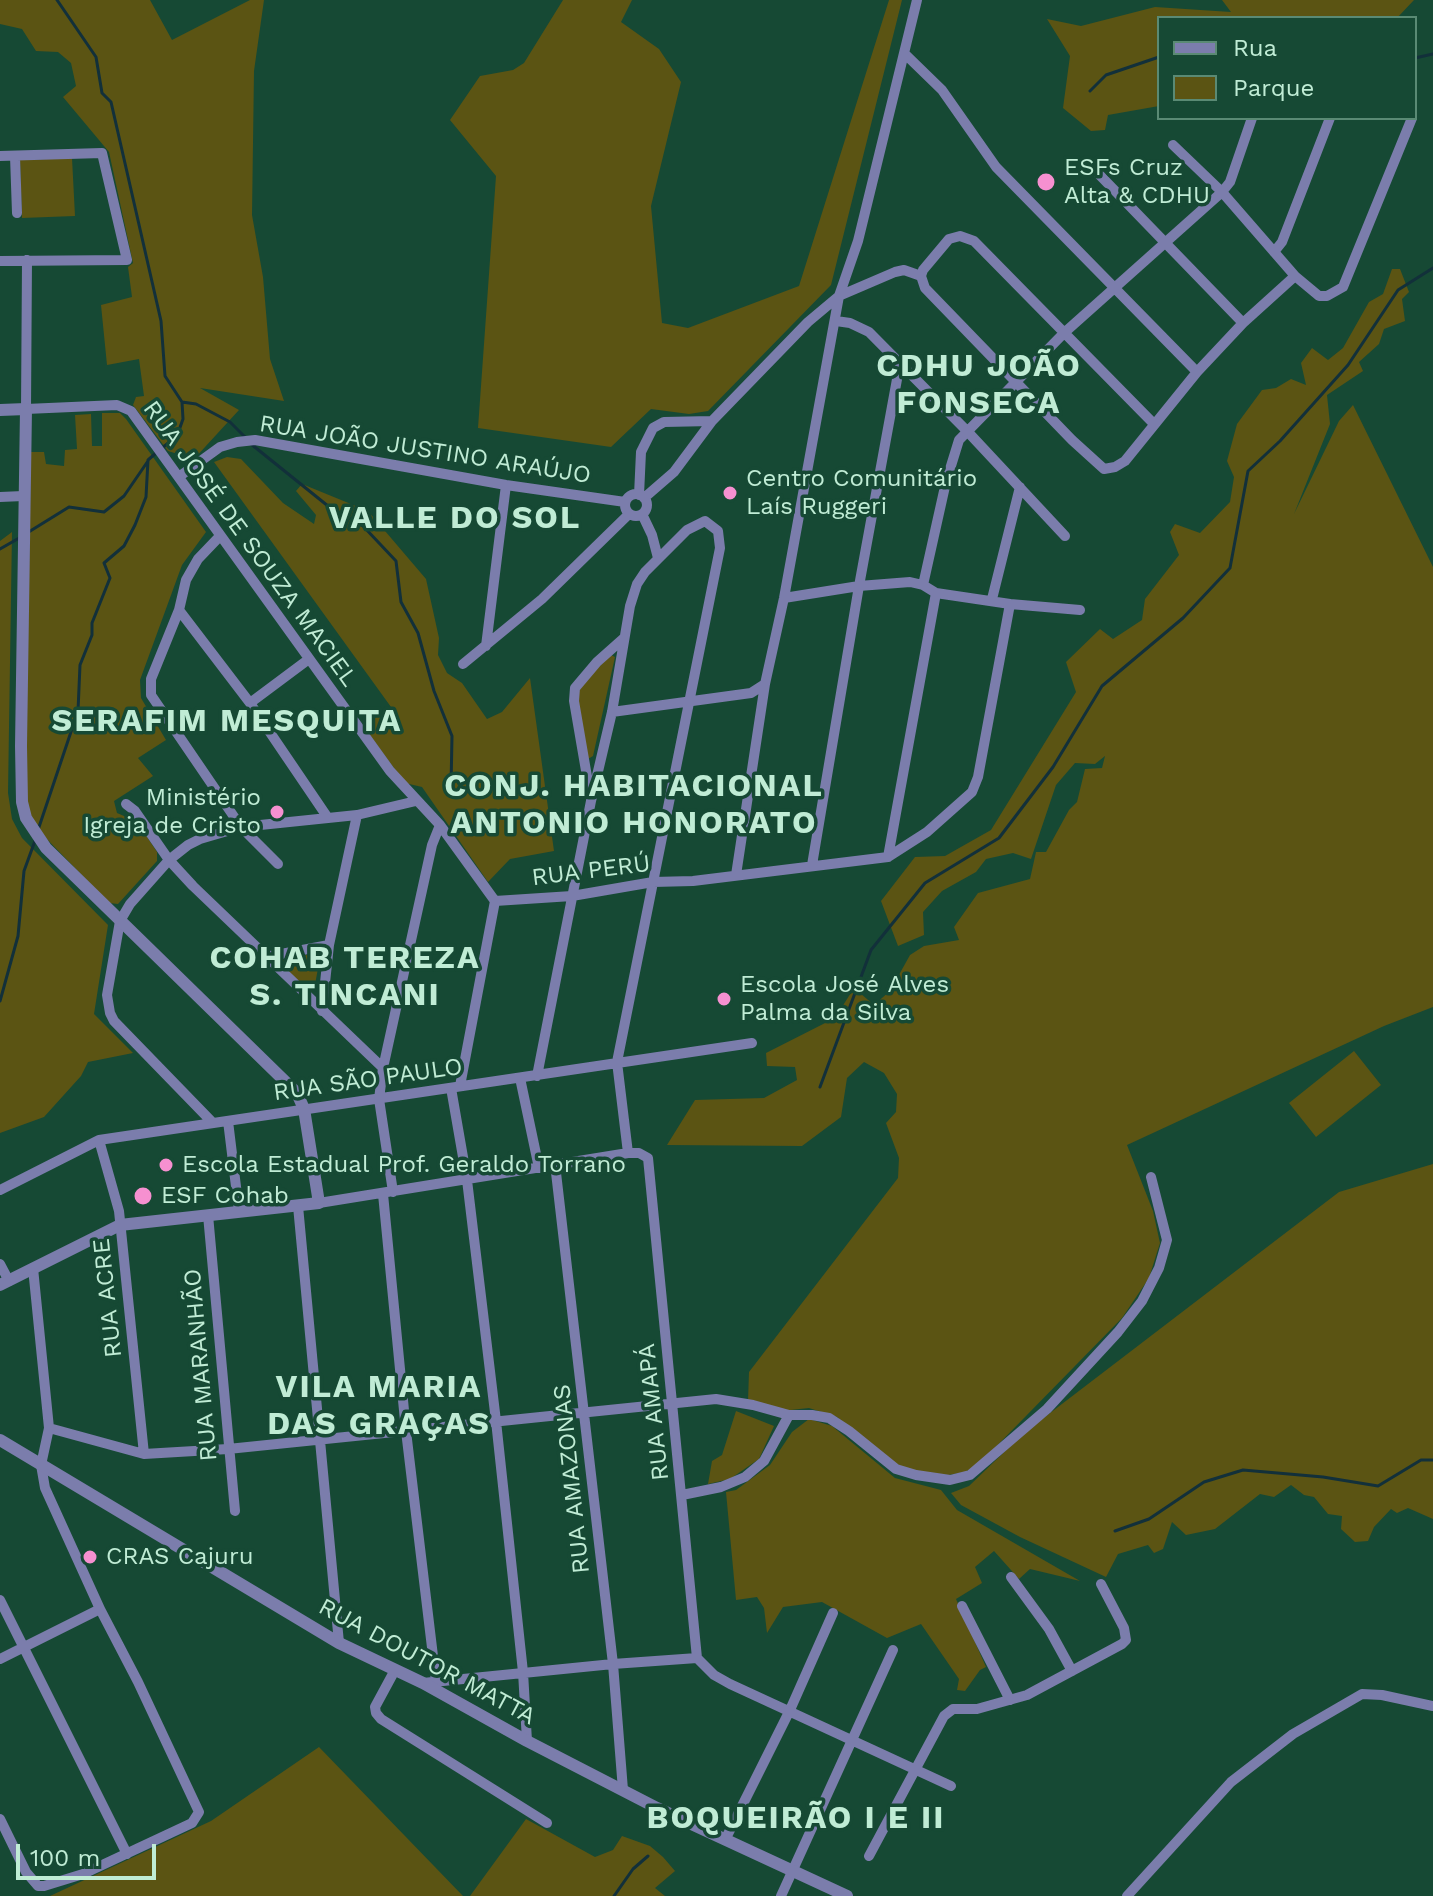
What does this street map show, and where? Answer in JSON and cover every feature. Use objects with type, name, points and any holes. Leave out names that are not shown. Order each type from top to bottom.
[{"type":"street","points":[[736,875],[765,684],[784,598],[839,296],[858,241],[917,0]]},
{"type":"street","points":[[905,54],[942,90],[996,167],[1197,372]]},
{"type":"street","points":[[923,585],[959,440],[1064,333],[1222,192],[1230,182],[1251,120]]},
{"type":"street","points":[[1274,252],[1282,242],[1329,120]]},
{"type":"street","points":[[1173,145],[1222,192],[1295,276],[1319,296],[1331,295],[1343,287],[1411,120]]},
{"type":"street","points":[[0,156],[102,153],[127,260],[0,261]]},
{"type":"street","points":[[15,156],[17,213]]},
{"type":"street","points":[[1089,164],[1243,323]]},
{"type":"street","points":[[922,279],[943,245],[955,237],[974,241],[1154,424]]},
{"type":"street","points":[[27,260],[21,746],[22,802],[26,818],[46,848],[297,1093],[304,1109],[319,1203]]},
{"type":"street","points":[[629,514],[625,502],[631,495],[642,496],[674,472],[712,421],[808,322],[839,296],[895,272],[904,270],[922,279],[1095,464],[1104,469],[1125,461],[1197,372],[1243,323],[1295,276]]},
{"type":"street","points":[[836,321],[850,323],[869,332],[1065,536]]},
{"type":"street","points":[[812,865],[900,363]]},
{"type":"street","name":"RUA JOSÉ DE SOUZA MACIEL","points":[[26,409],[117,405],[131,411],[390,771],[440,825],[495,901]]},
{"type":"street","points":[[0,410],[26,409]]},
{"type":"street","points":[[642,514],[647,508],[642,496],[641,452],[653,428],[664,422],[712,421]]},
{"type":"street","name":"RUA JOÃO JUSTINO ARAÚJO","points":[[180,476],[220,447],[255,440],[506,485],[625,502]]},
{"type":"street","points":[[486,646],[506,485]]},
{"type":"street","points":[[992,599],[1020,487]]},
{"type":"street","points":[[0,497],[23,496]]},
{"type":"street","points":[[463,664],[542,599],[629,514],[642,514]]},
{"type":"street","points":[[642,514],[658,558]]},
{"type":"street","points":[[0,1264],[4,1283],[120,1225],[298,1206],[628,1153],[617,1062],[720,548],[718,531],[705,521],[697,523],[658,558],[637,584],[537,1076]]},
{"type":"street","points":[[220,536],[198,559],[186,580],[179,610],[151,679],[151,695],[241,827],[278,864]]},
{"type":"street","points":[[784,598],[892,582],[923,585],[936,593],[1080,610]]},
{"type":"street","points":[[888,857],[936,593]]},
{"type":"street","points":[[888,857],[927,832],[972,792],[978,777],[1010,604]]},
{"type":"street","points":[[179,610],[250,703],[328,818]]},
{"type":"street","points":[[591,801],[578,730],[575,688],[597,662],[624,638]]},
{"type":"street","points":[[250,703],[309,659]]},
{"type":"street","points":[[612,712],[751,693],[765,684]]},
{"type":"street","points":[[213,1123],[114,1021],[107,1005],[120,921],[130,904],[169,860],[188,845],[241,827],[357,815],[416,801]]},
{"type":"street","points":[[126,804],[160,843],[169,860],[265,957],[383,1068]]},
{"type":"street","points":[[322,1011],[329,945],[357,815]]},
{"type":"street","points":[[440,825],[432,845],[383,1068],[379,1099],[430,1682],[697,1658],[714,1675],[730,1684],[951,1786]]},
{"type":"street","name":"RUA PERÚ","points":[[495,901],[572,896],[653,882],[693,881],[888,857]]},
{"type":"street","points":[[495,901],[455,1087],[496,1421],[523,1672],[527,1741]]},
{"type":"street","points":[[265,957],[329,945]]},
{"type":"street","name":"RUA SÃO PAULO","points":[[0,1190],[99,1140],[752,1043]]},
{"type":"street","points":[[520,1078],[539,1168]]},
{"type":"street","points":[[228,1121],[239,1211]]},
{"type":"street","name":"RUA ACRE","points":[[99,1140],[119,1211],[144,1454]]},
{"type":"street","name":"RUA AMAPÁ","points":[[628,1153],[639,1153],[650,1162],[697,1658]]},
{"type":"street","name":"RUA AMAZONAS","points":[[555,1164],[613,1664],[623,1790]]},
{"type":"street","points":[[49,1428],[144,1454],[228,1449],[716,1399],[789,1415],[829,1418],[896,1469],[950,1480],[970,1475],[1047,1409],[1118,1332],[1142,1301],[1159,1268],[1167,1240],[1151,1177]]},
{"type":"street","points":[[298,1206],[339,1643]]},
{"type":"street","name":"RUA MARANHÃO","points":[[208,1215],[235,1511]]},
{"type":"street","points":[[0,1819],[26,1872],[38,1886],[44,1886],[83,1874],[192,1823],[199,1812],[51,1504],[41,1465],[49,1428],[33,1268]]},
{"type":"street","points":[[682,1495],[721,1487],[745,1477],[764,1461],[789,1415]]},
{"type":"street","name":"RUA DOUTOR MATTA","points":[[0,1440],[339,1643],[395,1670],[430,1682],[527,1741],[725,1840],[847,1896]]},
{"type":"street","points":[[1011,1577],[1049,1629],[1072,1671]]},
{"type":"street","points":[[869,1856],[944,1716],[953,1709],[977,1709],[1010,1700],[1072,1671],[1126,1640],[1124,1628],[1101,1584]]},
{"type":"street","points":[[0,1600],[127,1854]]},
{"type":"street","points":[[962,1606],[1010,1700]]},
{"type":"street","points":[[0,1659],[100,1609]]},
{"type":"street","points":[[725,1840],[790,1710],[833,1613]]},
{"type":"street","points":[[781,1896],[893,1650]]},
{"type":"street","points":[[395,1670],[375,1707],[381,1719],[547,1823]]},
{"type":"street","points":[[1127,1896],[1231,1782],[1293,1734],[1362,1694],[1371,1693],[1433,1706]]},
{"type":"green space","points":[[0,0],[150,0],[172,40],[250,0],[264,0],[254,71],[252,215],[263,277],[270,359],[284,401],[200,388],[239,410],[194,459],[168,451],[133,405],[136,397],[144,396],[139,359],[107,365],[101,305],[132,297],[128,267],[133,263],[109,152],[63,97],[76,86],[71,63],[58,52],[36,51],[22,29],[0,24]]},
{"type":"green space","points":[[563,0],[632,0],[621,22],[659,49],[681,82],[651,206],[662,323],[688,328],[799,286],[889,0],[902,0],[831,285],[708,411],[689,414],[651,409],[611,447],[478,428],[496,176],[450,120],[480,76],[513,70],[524,63]]},
{"type":"green space","points":[[1222,0],[1414,0],[1399,16],[1157,16],[1157,106],[1108,115],[1105,130],[1091,131],[1063,108],[1070,56],[1047,19],[1081,26],[1155,7],[1231,12]]},
{"type":"green space","points":[[72,158],[75,216],[22,218],[20,160]]},
{"type":"green space","points":[[1392,269],[1400,269],[1409,292],[1402,299],[1405,321],[1384,329],[1379,344],[1359,362],[1363,371],[1327,395],[1330,424],[1294,514],[1339,421],[1353,405],[1433,567],[1433,1007],[1384,1026],[1127,1145],[1153,1211],[1160,1243],[1149,1278],[1122,1318],[978,1465],[965,1472],[948,1475],[899,1470],[837,1417],[809,1408],[781,1411],[748,1401],[749,1372],[898,1178],[899,1158],[886,1123],[896,1112],[897,1094],[884,1073],[864,1062],[847,1078],[841,1117],[802,1146],[667,1145],[695,1100],[764,1098],[797,1080],[795,1067],[767,1066],[766,1053],[835,1018],[854,988],[874,1005],[890,991],[910,955],[924,946],[959,940],[954,927],[978,893],[1030,879],[1036,852],[1046,852],[1069,810],[1077,802],[1085,769],[1102,768],[1105,756],[1095,764],[1075,763],[1056,785],[1031,859],[1013,853],[986,859],[976,872],[942,891],[923,912],[924,935],[898,946],[881,901],[915,857],[945,856],[991,830],[1076,692],[1066,662],[1100,629],[1113,639],[1142,620],[1145,599],[1179,555],[1170,532],[1175,524],[1200,533],[1230,502],[1234,477],[1227,461],[1237,424],[1262,390],[1276,388],[1291,379],[1306,385],[1301,363],[1312,348],[1328,360],[1343,348],[1369,302],[1383,294]]},
{"type":"green space","points":[[102,413],[120,413],[126,419],[206,532],[182,565],[140,680],[141,698],[166,740],[138,758],[153,776],[114,801],[117,813],[141,828],[157,852],[157,861],[118,904],[109,903],[42,834],[31,817],[25,796],[31,452],[44,452],[46,464],[64,466],[65,450],[77,449],[75,415],[91,414],[92,446],[102,446]]},
{"type":"green space","points":[[227,457],[241,459],[283,503],[314,524],[316,515],[296,491],[302,484],[368,511],[426,579],[439,638],[438,655],[447,673],[462,683],[487,719],[502,712],[530,678],[554,851],[510,859],[488,882],[422,787],[405,783],[363,726],[391,707],[214,462]]},
{"type":"green space","points":[[12,532],[8,793],[12,819],[22,838],[108,925],[94,1014],[133,1053],[88,1062],[81,1076],[44,1117],[0,1133],[0,541]]},
{"type":"green space","points":[[611,655],[615,657],[593,756],[588,759],[576,695],[578,687]]},
{"type":"green space","points":[[321,952],[314,990],[311,992],[274,962]]},
{"type":"green space","points":[[1354,1051],[1381,1085],[1316,1137],[1289,1103]]},
{"type":"green space","points":[[1433,1164],[1433,1519],[1408,1508],[1397,1513],[1391,1509],[1374,1527],[1368,1541],[1355,1542],[1341,1529],[1342,1516],[1328,1514],[1314,1497],[1304,1495],[1291,1485],[1274,1497],[1260,1494],[1215,1529],[1186,1535],[1172,1522],[1163,1549],[1154,1553],[1148,1545],[1118,1554],[1106,1577],[1020,1537],[961,1505],[951,1493],[969,1486],[1024,1433],[1339,1192]]},
{"type":"green space","points":[[736,1411],[774,1426],[759,1459],[730,1479],[708,1484],[712,1461],[722,1455]]},
{"type":"green space","points":[[809,1419],[832,1426],[895,1478],[941,1490],[957,1510],[1080,1581],[1030,1569],[1019,1579],[994,1551],[975,1567],[982,1583],[956,1599],[986,1667],[980,1670],[965,1691],[957,1690],[959,1679],[921,1624],[887,1638],[822,1602],[783,1607],[767,1633],[764,1608],[757,1597],[736,1600],[726,1492],[736,1490],[770,1465],[792,1432]]},
{"type":"green space","points":[[319,1747],[463,1896],[50,1896],[211,1821]]},
{"type":"green space","points":[[526,1819],[595,1857],[613,1850],[622,1836],[650,1846],[675,1871],[655,1888],[665,1896],[470,1896]]},
{"type":"waterway","points":[[57,0],[96,57],[102,93],[111,102],[161,321],[165,376],[182,402],[183,419],[177,436],[162,448]]},
{"type":"waterway","points":[[1417,58],[1433,54]]},
{"type":"waterway","points":[[1090,91],[1106,75],[1157,58]]},
{"type":"waterway","points":[[820,1087],[871,950],[925,883],[999,838],[1053,767],[1102,686],[1183,618],[1230,568],[1248,471],[1280,441],[1348,365],[1398,290],[1433,268]]},
{"type":"waterway","points":[[182,402],[196,404],[230,422],[246,438]]},
{"type":"waterway","points":[[251,444],[328,506],[363,526],[396,561],[401,602],[418,633],[434,691],[452,736],[451,787]]},
{"type":"waterway","points":[[38,830],[78,711],[80,665],[110,578],[104,563],[124,546],[135,525],[146,497],[148,460],[156,453]]},
{"type":"waterway","points":[[27,533],[69,507],[104,512],[124,496],[148,461]]},
{"type":"waterway","points":[[0,549],[21,537]]},
{"type":"waterway","points":[[0,1001],[18,936],[24,871],[36,838]]},
{"type":"waterway","points":[[1115,1531],[1149,1519],[1204,1482],[1243,1470],[1323,1477],[1378,1486],[1421,1460],[1433,1460]]},
{"type":"waterway","points":[[614,1896],[633,1869],[648,1856]]},
{"type":"place","name":"ESFs Cruz Alta & CDHU","points":[[1046,182]]},
{"type":"place","name":"Centro Comunitário Laís Ruggeri","points":[[730,493]]},
{"type":"place","name":"Ministério Igreja de Cristo","points":[[277,812]]},
{"type":"place","name":"Escola José Alves Palma da Silva","points":[[724,999]]},
{"type":"place","name":"Escola Estadual Prof. Geraldo Torrano","points":[[166,1165]]},
{"type":"place","name":"ESF Cohab","points":[[143,1196]]},
{"type":"place","name":"CRAS Cajuru","points":[[90,1557]]},
{"type":"district","name":"CDHU JOÃO FONSECA","points":[[979,386]]},
{"type":"district","name":"VALLE DO SOL","points":[[455,519]]},
{"type":"district","name":"SERAFIM MESQUITA","points":[[227,722]]},
{"type":"district","name":"CONJ. HABITACIONAL ANTONIO HONORATO","points":[[634,806]]},
{"type":"district","name":"COHAB TEREZA S. TINCANI","points":[[345,978]]},
{"type":"district","name":"VILA MARIA DAS GRAÇAS","points":[[379,1406]]},
{"type":"district","name":"BOQUEIRÃO I E II","points":[[796,1819]]}]
